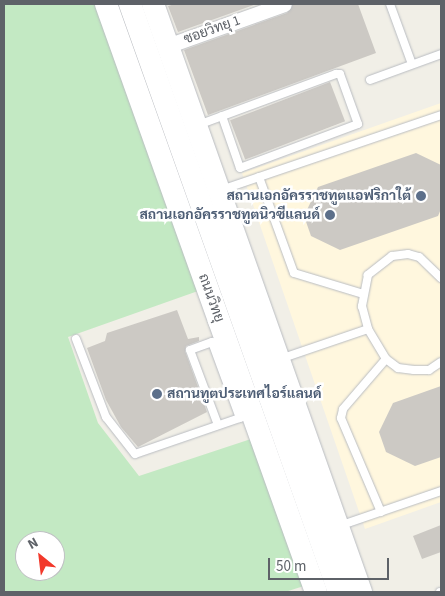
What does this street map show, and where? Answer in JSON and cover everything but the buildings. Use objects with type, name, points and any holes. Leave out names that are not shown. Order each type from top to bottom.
[{"type":"main road","name":"ถนนวิทยุ","points":[[106,4],[246,416],[316,592]]},
{"type":"main road","name":"ถนนวิทยุ","points":[[130,4],[328,530],[361,592]]},
{"type":"main road","name":"ถนนวิทยุ","points":[[153,4],[279,359],[314,490]]},
{"type":"main road","name":"ถนนวิทยุ","points":[[328,530],[339,592]]},
{"type":"street","name":"ซอยวิทยุ 1","points":[[167,46],[284,4]]},
{"type":"lane","points":[[390,4],[412,64]]},
{"type":"lane","points":[[370,80],[441,54]]},
{"type":"lane","points":[[196,126],[222,116],[340,74],[358,124],[240,168],[222,116]]},
{"type":"lane","points":[[219,191],[440,118]]},
{"type":"lane","points":[[259,177],[294,273],[363,294]]},
{"type":"lane","points":[[441,278],[419,257],[408,254],[392,256],[368,275],[362,306],[368,329],[386,359],[398,368],[429,370],[441,362]]},
{"type":"lane","points":[[279,359],[368,329]]},
{"type":"lane","points":[[76,339],[106,417],[135,454],[246,416],[212,342],[190,350],[218,425]]},
{"type":"lane","points":[[381,512],[341,418],[343,408],[386,359]]},
{"type":"lane","points":[[328,530],[441,491]]},
{"type":"shaded area","points":[[441,103],[441,502],[365,529],[242,173]]},
{"type":"green space","points":[[4,4],[95,4],[198,291],[68,337],[98,423],[139,476],[254,438],[304,586],[285,592],[4,592]]},
{"type":"place","name":"สถานเอกอัครราชทูตแอฟริกาใต้","points":[[421,196]]},
{"type":"place","name":"สถานเอกอัครราชทูตนิวซีแลนด์","points":[[330,215]]},
{"type":"place","name":"สถานทูตประเทศไอร์แลนด์","points":[[157,394]]}]
